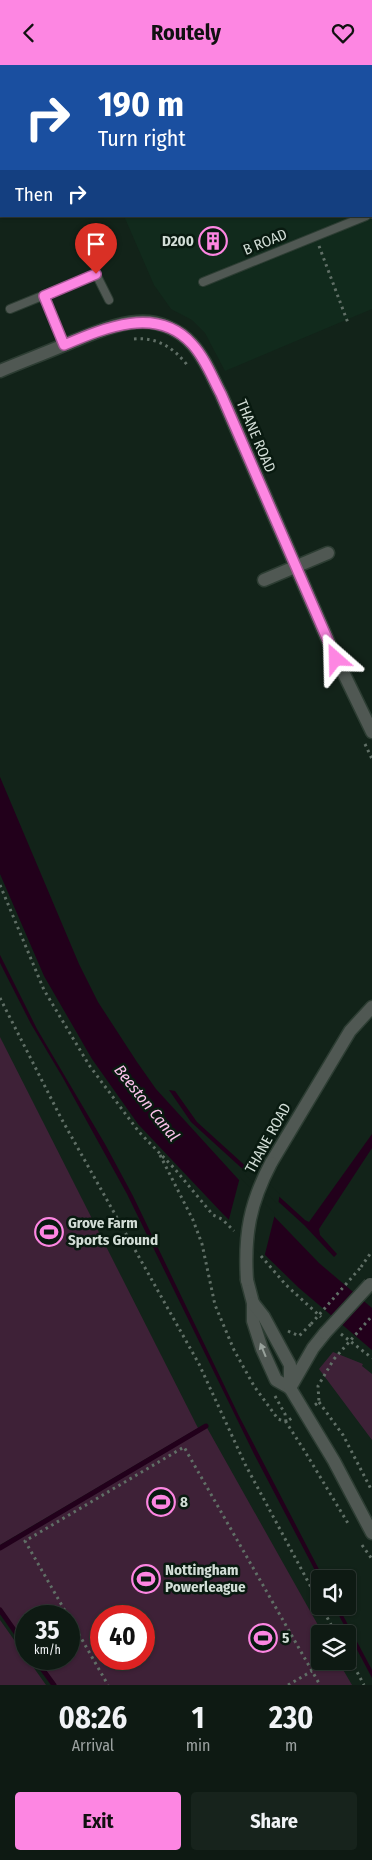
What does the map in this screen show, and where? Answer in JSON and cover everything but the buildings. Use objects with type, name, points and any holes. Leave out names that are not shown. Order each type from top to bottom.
[{"type":"street","name":"THANE ROAD","points":[[0,371],[100,331],[137,322],[147,322],[166,327],[176,331],[192,344],[206,365],[221,394],[295,567],[372,732]]},
{"type":"street","points":[[264,580],[328,553]]},
{"type":"street","name":"THANE ROAD","points":[[290,1387],[276,1380],[252,1321],[253,1303],[247,1280],[246,1244],[251,1212],[271,1163],[350,1031],[372,1007]]},
{"type":"street","points":[[290,1387],[314,1348],[371,1283]]},
{"type":"street","name":"THANE ROAD","points":[[253,1303],[264,1317],[290,1365],[290,1387],[334,1461],[372,1533]]},
{"type":"lane","name":"B ROAD","points":[[203,282],[364,217]]},
{"type":"lane","points":[[10,309],[96,274],[108,300]]},
{"type":"lane","points":[[44,296],[64,345]]},
{"type":"path","points":[[316,237],[348,323]]},
{"type":"path","points":[[129,339],[145,339],[164,344],[180,355],[190,368]]},
{"type":"path","points":[[0,885],[44,990],[89,1065],[139,1133],[158,1152]]},
{"type":"path","points":[[0,999],[61,1118],[199,1364],[245,1464],[311,1586]]},
{"type":"path","points":[[125,1113],[125,1121]]},
{"type":"path","points":[[259,1260],[260,1249]]},
{"type":"path","points":[[304,1331],[361,1267],[372,1251]]},
{"type":"path","points":[[321,1379],[334,1359],[372,1316]]},
{"type":"path","points":[[330,1331],[372,1358]]},
{"type":"path","points":[[319,1402],[343,1435],[372,1491]]},
{"type":"path","points":[[61,1605],[25,1541],[184,1447],[320,1685]]},
{"type":"path","points":[[80,1637],[108,1685]]},
{"type":"path","points":[[356,1670],[364,1685]]},
{"type":"path","points":[[288,1685],[312,1671]]},
{"type":"shaded area","points":[[124,217],[372,217],[372,309],[225,371],[205,333],[192,320],[171,309],[154,285]]},
{"type":"shaded area","name":"Grove Farm Sports Ground","points":[[0,1037],[198,1428],[0,1545]]},
{"type":"shaded area","points":[[333,1352],[363,1364],[362,1366],[372,1374],[372,1440],[319,1369]]},
{"type":"shaded area","name":"Nottingham Powerleague","points":[[206,1426],[318,1625],[311,1625],[311,1670],[343,1670],[352,1685],[54,1685],[43,1670],[80,1670],[80,1605],[15,1605],[15,1631],[0,1610],[0,1548]]},
{"type":"shaded area","points":[[0,1620],[15,1641],[15,1670],[35,1670],[46,1685],[0,1685]]},
{"type":"water","name":"Beeston Canal","points":[[0,777],[79,964],[98,1002],[156,1089],[239,1180],[319,1263],[372,1308],[372,1350],[299,1288],[223,1214],[138,1124],[92,1059],[44,976],[0,874]]},
{"type":"water","points":[[0,955],[37,1029],[105,1144],[133,1196],[239,1416],[319,1570],[315,1570],[254,1454],[127,1194],[31,1024],[0,963]]},
{"type":"water","points":[[169,1090],[175,1091],[197,1122],[309,1222],[372,1134],[372,1148],[319,1229],[320,1235],[337,1254],[334,1257],[304,1225],[191,1122]]},
{"type":"water","points":[[339,1615],[343,1615],[348,1625],[344,1625]]},
{"type":"water","points":[[356,1640],[372,1670],[372,1678],[356,1648]]},
{"type":"pier","points":[[246,1163],[280,1194],[278,1204],[242,1172]]},
{"type":"pier","points":[[240,1177],[275,1214],[264,1258],[228,1223]]},
{"type":"waterway","points":[[0,1548],[206,1426]]},
{"type":"waterway","points":[[0,1610],[15,1631]]},
{"type":"waterway","points":[[43,1670],[54,1685]]},
{"type":"place","name":"D200","points":[[213,241]]},
{"type":"place","name":"Grove Farm Sports Ground","points":[[49,1232]]},
{"type":"place","name":"8","points":[[161,1502]]},
{"type":"place","name":"Nottingham Powerleague","points":[[146,1579]]},
{"type":"place","name":"5","points":[[263,1638]]},
{"type":"route","points":[[96,274],[44,296],[64,345],[100,331],[137,322],[157,323],[176,331],[192,344],[201,356],[221,394],[336,659]]}]
